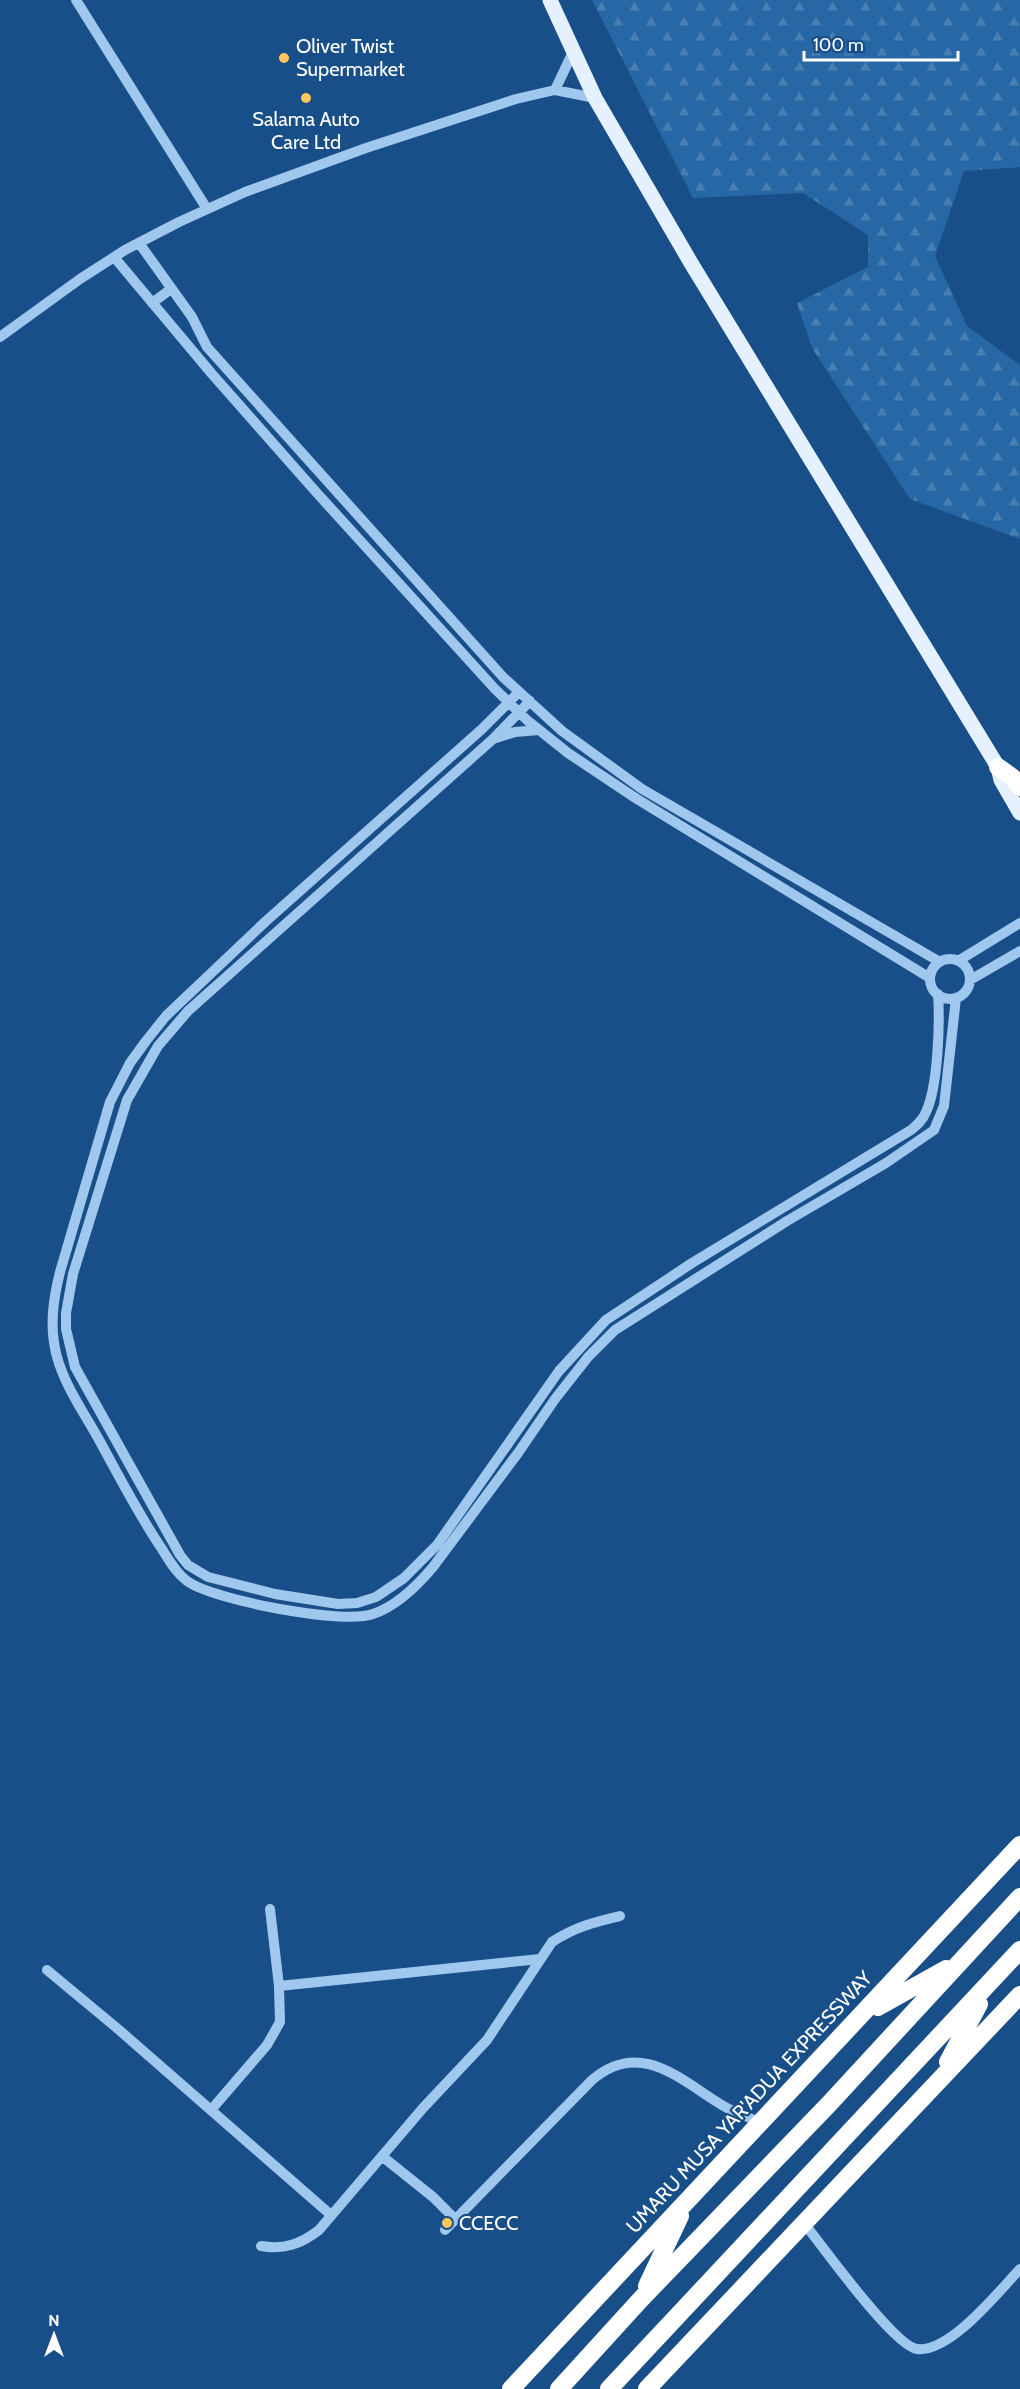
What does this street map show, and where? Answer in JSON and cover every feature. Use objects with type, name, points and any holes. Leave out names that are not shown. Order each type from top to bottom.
[{"type":"highway","points":[[998,767],[1012,777],[1020,787]]},
{"type":"highway","name":"UMARU MUSA YAR'ADUA EXPRESSWAY","points":[[511,2389],[1020,1845]]},
{"type":"highway","points":[[559,2389],[641,2299],[829,2104],[1020,1898]]},
{"type":"highway","points":[[609,2389],[1020,1950]]},
{"type":"highway","points":[[863,2014],[960,1961]]},
{"type":"highway","points":[[936,2085],[992,1980]]},
{"type":"highway","points":[[647,2389],[1020,1995]]},
{"type":"highway","points":[[641,2299],[687,2200]]},
{"type":"highway","points":[[674,2321],[760,2270]]},
{"type":"main road","points":[[550,0],[595,98],[720,311],[998,767],[1001,780],[1020,813]]},
{"type":"street","points":[[76,0],[207,209]]},
{"type":"street","points":[[555,90],[573,52]]},
{"type":"street","points":[[0,337],[114,257],[245,192],[366,148],[516,99],[555,90],[595,98]]},
{"type":"street","points":[[139,243],[192,317],[207,347],[458,627],[519,692],[562,731],[642,789],[824,897],[940,962]]},
{"type":"street","points":[[114,257],[176,332],[316,492],[495,690],[519,713],[568,753],[637,799],[930,978]]},
{"type":"street","points":[[152,303],[171,289]]},
{"type":"street","points":[[176,332],[192,317]]},
{"type":"street","points":[[491,720],[497,705],[495,690]]},
{"type":"street","points":[[519,692],[491,720],[257,929],[166,1016],[129,1063],[110,1102],[53,1300],[54,1340],[64,1376],[148,1528],[174,1568],[187,1581],[225,1597],[339,1617],[371,1615],[398,1600],[420,1583],[433,1567],[555,1399],[601,1343],[624,1323],[787,1221],[886,1163],[934,1130],[942,1115],[946,1092],[956,998]]},
{"type":"street","points":[[530,701],[493,739],[188,1011],[158,1046],[143,1068],[122,1115],[73,1274],[66,1313],[69,1345],[75,1367],[160,1521],[188,1565],[208,1577],[243,1588],[338,1604],[368,1602],[389,1588],[410,1572],[437,1545],[559,1371],[577,1349],[616,1312],[781,1207],[911,1130],[925,1114],[932,1091],[937,1046],[938,994]]},
{"type":"street","points":[[493,739],[515,732],[539,730]]},
{"type":"street","points":[[818,909],[824,897]]},
{"type":"street","points":[[958,961],[1020,922]]},
{"type":"street","points":[[970,980],[966,966],[949,959],[940,962],[933,969],[930,978],[932,987],[938,994],[946,998],[956,998],[964,993],[970,980],[1020,951]]},
{"type":"street","points":[[878,1150],[886,1163]]},
{"type":"street","points":[[781,1207],[787,1221]]},
{"type":"street","points":[[692,1263],[699,1276]]},
{"type":"street","points":[[389,1588],[398,1600]]},
{"type":"street","points":[[211,2110],[278,2029],[281,2014],[270,1909]]},
{"type":"street","points":[[261,2246],[279,2247],[300,2243],[319,2230],[423,2108],[487,2040],[552,1942],[567,1931],[584,1924],[620,1916]]},
{"type":"street","points":[[279,1986],[540,1959]]},
{"type":"street","points":[[46,1971],[118,2029],[331,2215]]},
{"type":"street","points":[[445,2230],[592,2080],[614,2065],[630,2062],[652,2064],[694,2085],[727,2108],[761,2123]]},
{"type":"street","points":[[383,2157],[433,2197],[455,2219]]},
{"type":"street","points":[[804,2223],[887,2327],[907,2345],[918,2349],[929,2347],[950,2337],[984,2308],[1020,2268]]},
{"type":"green space","points":[[592,0],[1020,0],[1020,167],[964,171],[935,256],[967,326],[1020,365],[1020,539],[910,499],[812,348],[797,303],[868,267],[868,235],[803,193],[693,198]]},
{"type":"place","name":"Oliver Twist Supermarket","points":[[284,58]]},
{"type":"place","name":"Salama Auto Care Ltd","points":[[306,98]]},
{"type":"place","name":"CCECC","points":[[447,2223]]}]
